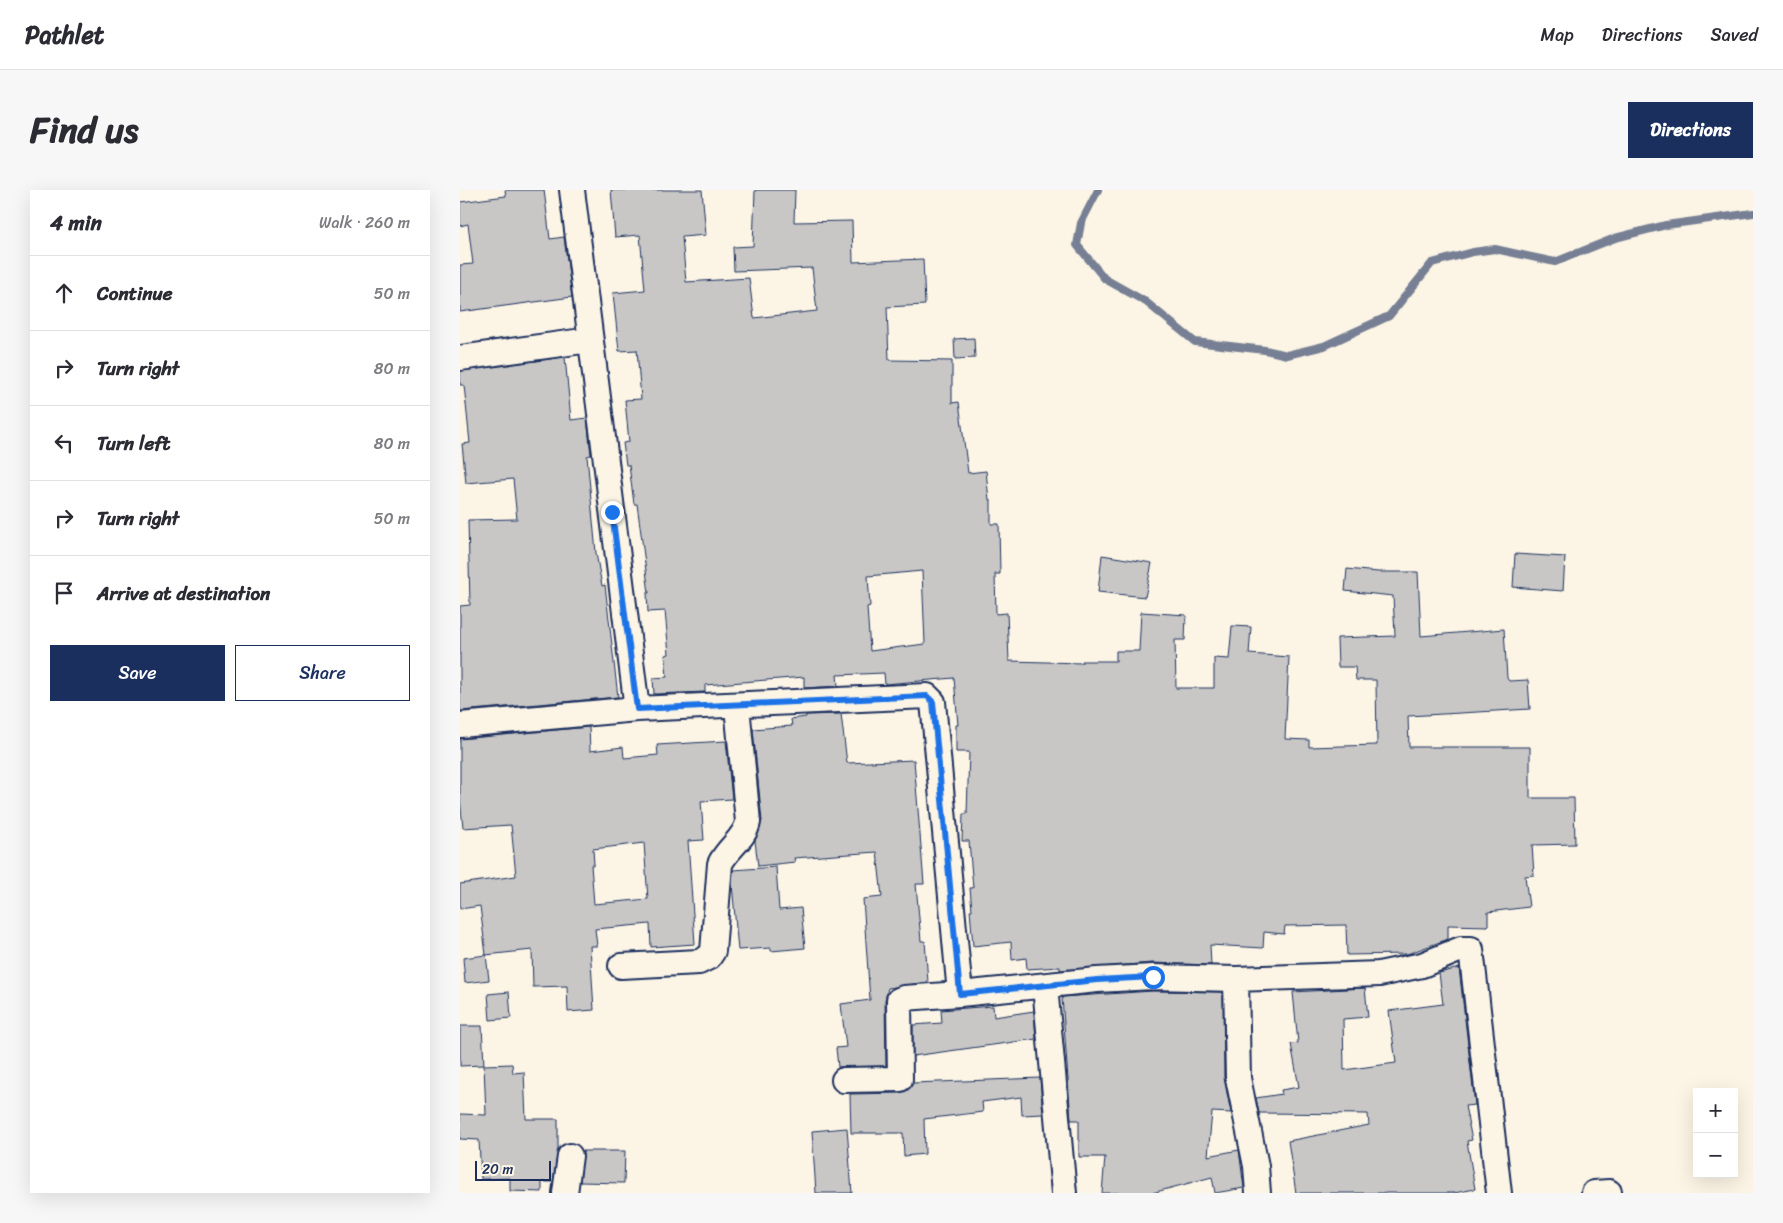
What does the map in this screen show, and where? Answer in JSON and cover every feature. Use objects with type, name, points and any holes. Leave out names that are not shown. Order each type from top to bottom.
[{"type":"street","points":[[572,190],[637,709]]},
{"type":"street","points":[[460,358],[590,340]]},
{"type":"street","points":[[460,725],[637,709],[927,696],[930,699],[934,712],[960,994]]},
{"type":"street","points":[[621,966],[699,962],[709,957],[712,951],[720,864],[725,854],[746,831],[748,822],[737,706]]},
{"type":"street","points":[[844,1080],[900,1079],[899,1000],[904,998],[1153,977],[1236,979],[1379,974],[1422,965],[1460,949],[1471,949],[1499,1193]]},
{"type":"street","points":[[1236,979],[1238,1078],[1256,1166],[1258,1193]]},
{"type":"street","points":[[1045,986],[1064,1193]]},
{"type":"street","points":[[565,1193],[570,1156]]},
{"type":"building","points":[[505,190],[544,190],[550,239],[564,237],[572,297],[460,312],[460,265],[473,264],[468,224],[460,226],[460,202],[506,196]]},
{"type":"building","points":[[611,190],[702,190],[706,235],[682,237],[686,282],[749,278],[754,318],[817,311],[812,268],[734,271],[733,247],[753,246],[755,190],[795,190],[794,222],[852,221],[853,262],[923,259],[925,305],[887,307],[889,360],[952,361],[952,403],[959,402],[968,473],[986,471],[989,500],[991,500],[991,524],[999,524],[1000,574],[995,574],[996,614],[1007,613],[1009,661],[1082,663],[1082,661],[1116,661],[1116,651],[1139,651],[1141,612],[1186,615],[1185,640],[1175,640],[1176,688],[1214,688],[1214,658],[1229,659],[1232,626],[1251,627],[1249,654],[1289,657],[1285,739],[1309,740],[1309,747],[1377,745],[1376,680],[1356,680],[1355,667],[1338,667],[1337,638],[1395,636],[1393,596],[1345,591],[1347,569],[1378,572],[1418,572],[1421,636],[1504,629],[1507,678],[1509,681],[1528,680],[1530,709],[1408,716],[1409,747],[1530,747],[1530,798],[1574,798],[1575,844],[1532,845],[1534,875],[1525,876],[1529,907],[1488,912],[1488,926],[1448,925],[1448,939],[1407,954],[1347,955],[1346,925],[1285,926],[1284,934],[1264,932],[1263,948],[1210,945],[1211,965],[1152,963],[1060,970],[1060,967],[1027,969],[1026,958],[1012,960],[1011,942],[973,946],[970,888],[973,888],[969,841],[962,841],[963,814],[967,814],[969,752],[956,752],[956,725],[958,725],[954,678],[885,684],[884,673],[837,675],[838,686],[804,688],[804,677],[705,685],[705,692],[654,694],[653,678],[667,677],[665,655],[669,654],[665,611],[648,612],[647,593],[649,593],[637,504],[634,504],[629,465],[626,465],[623,443],[629,442],[625,400],[641,399],[637,350],[619,351],[613,293],[645,290],[640,235],[615,237]],"holes":[[[922,571],[925,644],[870,651],[867,607],[870,606],[868,576]]]},
{"type":"building","points":[[974,338],[975,358],[955,359],[954,339]]},
{"type":"building","points":[[565,357],[571,420],[587,418],[591,455],[587,456],[596,553],[602,586],[605,585],[618,697],[460,711],[460,606],[470,605],[468,520],[517,519],[513,479],[466,483],[462,444],[470,443],[464,385],[460,385],[460,371]]},
{"type":"building","points":[[1515,554],[1565,557],[1563,591],[1513,587]]},
{"type":"building","points":[[1102,555],[1152,563],[1145,597],[1098,592]]},
{"type":"building","points":[[841,714],[847,763],[914,760],[924,884],[916,884],[921,941],[925,941],[928,982],[888,988],[885,1000],[886,1066],[838,1067],[836,1048],[846,1047],[841,1004],[870,1000],[863,899],[882,897],[877,852],[794,858],[795,862],[758,866],[755,841],[762,821],[753,729],[792,726],[791,719],[806,717],[806,715]]},
{"type":"building","points":[[589,727],[590,751],[623,747],[624,758],[658,755],[657,745],[726,741],[732,799],[701,801],[704,840],[688,841],[695,944],[651,947],[650,924],[595,929],[597,946],[590,946],[594,1010],[568,1012],[567,986],[533,987],[532,950],[486,955],[480,906],[460,909],[460,884],[516,876],[511,825],[463,828],[460,798],[460,739]],"holes":[[[644,843],[648,899],[594,904],[591,865],[594,865],[593,849]]]},
{"type":"building","points":[[776,867],[779,910],[801,908],[805,948],[771,951],[771,948],[738,950],[732,884],[733,870]]},
{"type":"building","points":[[486,955],[489,980],[465,983],[463,958]]},
{"type":"building","points":[[1459,968],[1475,1105],[1465,1106],[1472,1140],[1467,1141],[1475,1189],[1454,1193],[1296,1193],[1288,1141],[1369,1125],[1368,1114],[1259,1113],[1256,1098],[1282,1094],[1281,1090],[1299,1087],[1291,1044],[1298,1043],[1293,992],[1365,988],[1368,1017],[1343,1019],[1344,1070],[1396,1063],[1389,1011],[1443,1004],[1439,973]]},
{"type":"building","points":[[1153,991],[1223,992],[1224,1078],[1231,1113],[1212,1112],[1208,1156],[1239,1150],[1244,1188],[1215,1193],[1212,1177],[1152,1193],[1102,1193],[1105,1157],[1079,1157],[1079,1120],[1071,1120],[1062,997]]},
{"type":"building","points":[[509,992],[511,1018],[490,1020],[488,994]]},
{"type":"building","points":[[993,1006],[994,1017],[1034,1011],[1036,1039],[913,1056],[913,1025],[942,1023],[941,1010]]},
{"type":"building","points":[[460,1026],[482,1026],[484,1065],[460,1066]]},
{"type":"building","points":[[512,1064],[513,1073],[524,1072],[526,1119],[558,1119],[558,1150],[553,1182],[542,1182],[542,1192],[510,1191],[510,1178],[481,1179],[479,1140],[460,1139],[460,1114],[486,1115],[484,1065]]},
{"type":"building","points":[[1040,1078],[1043,1114],[1022,1115],[1021,1097],[982,1102],[983,1112],[924,1119],[925,1154],[904,1156],[903,1133],[851,1133],[850,1094],[901,1093],[907,1090],[913,1083]]},
{"type":"building","points":[[847,1128],[852,1193],[816,1193],[812,1131]]},
{"type":"building","points":[[583,1151],[625,1151],[624,1183],[580,1182]]},
{"type":"waterway","points":[[1098,190],[1081,223],[1077,245],[1105,279],[1146,302],[1195,342],[1265,350],[1287,355],[1324,346],[1389,316],[1432,263],[1473,252],[1495,249],[1555,262],[1615,238],[1666,225],[1753,213]]},
{"type":"route","points":[[612,512],[637,709],[927,696],[933,702],[960,994],[1097,980],[1153,977]]}]
